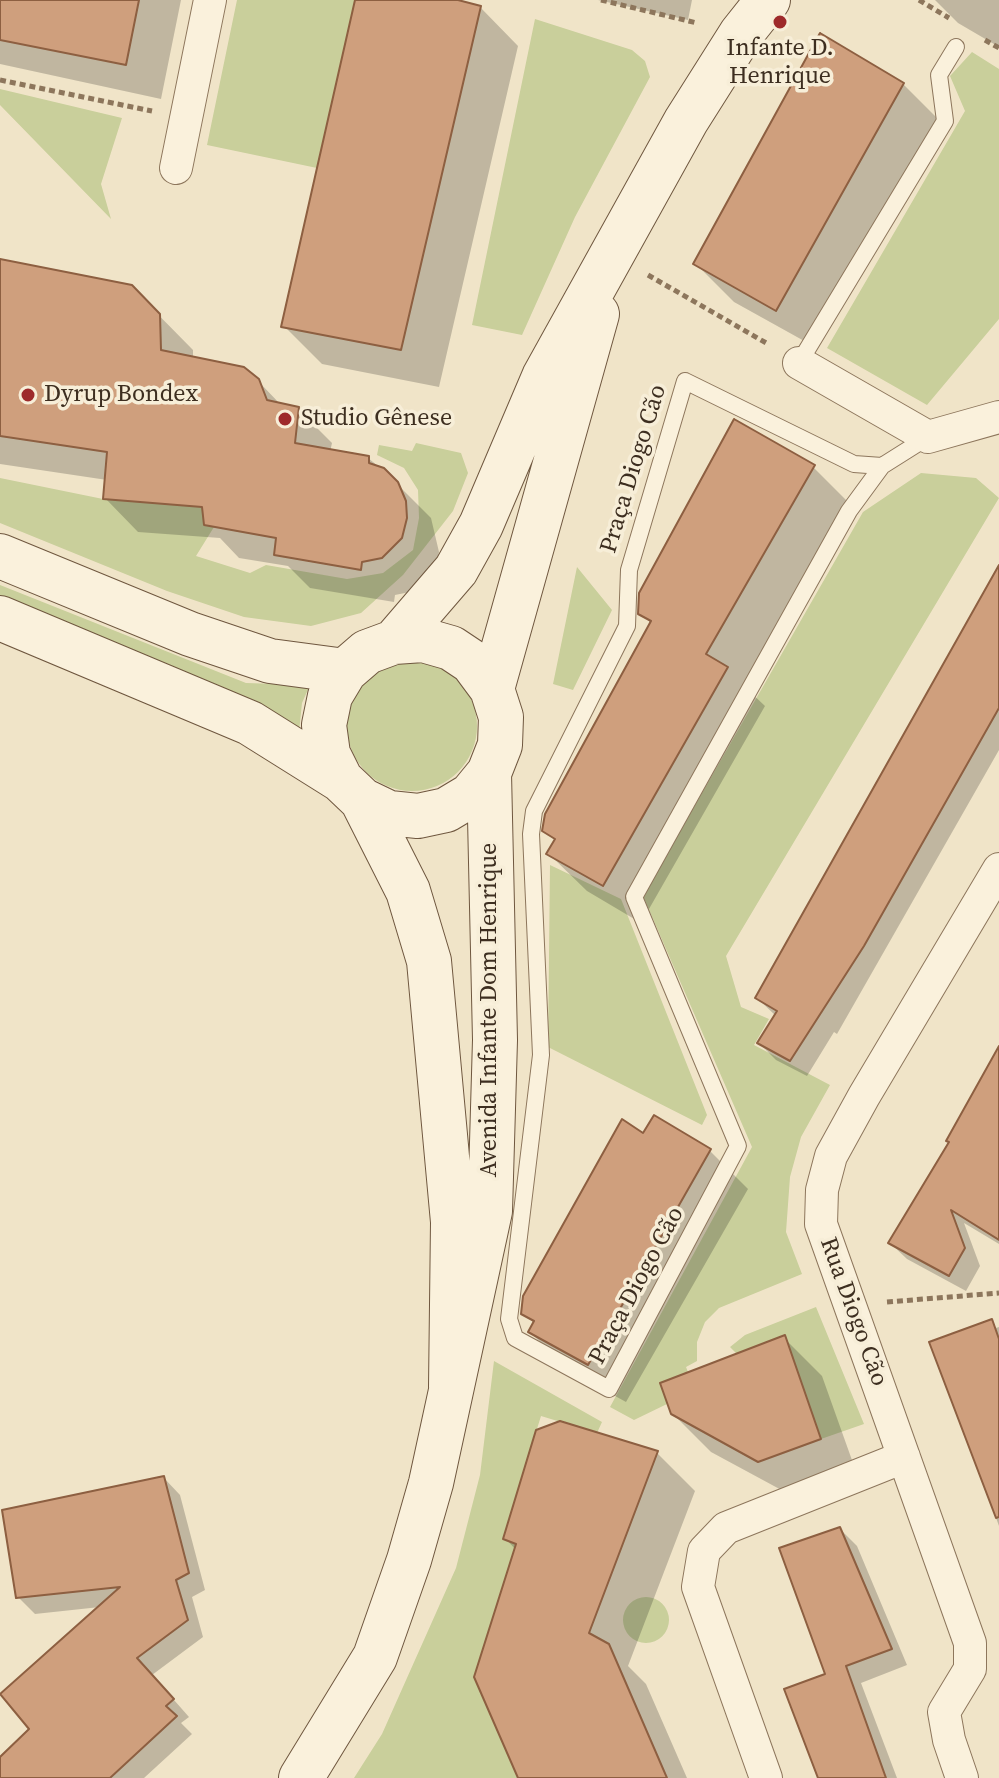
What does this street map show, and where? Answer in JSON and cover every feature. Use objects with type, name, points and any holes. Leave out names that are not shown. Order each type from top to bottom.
[{"type":"main road","name":"Avenida Infante Dom Henrique","points":[[394,642],[456,570],[481,525],[544,377],[686,121],[741,34],[768,0]]},
{"type":"main road","name":"Avenida Infante Dom Henrique","points":[[492,689],[567,432],[613,254]]},
{"type":"main road","points":[[0,556],[190,634],[270,661],[345,671]]},
{"type":"main road","points":[[0,618],[250,723],[352,790]]},
{"type":"main road","name":"Avenida Infante Dom Henrique","points":[[352,790],[389,813],[418,816],[446,810],[471,795],[489,773],[500,745],[501,717],[492,689],[472,662],[451,648],[423,640],[394,642],[367,652],[345,671],[330,696],[324,725],[328,754],[352,790],[408,891],[429,961],[453,1222],[451,1387]]},
{"type":"main road","name":"Avenida Infante Dom Henrique","points":[[301,1778],[375,1657],[431,1483],[490,1211],[495,1040],[489,773]]},
{"type":"street","points":[[176,168],[210,0]]},
{"type":"street","points":[[799,363],[928,437],[999,417]]},
{"type":"street","name":"Rua Diogo Cão","points":[[962,1778],[949,1740],[944,1712],[970,1669],[970,1643],[821,1224],[822,1190],[831,1156],[999,869]]},
{"type":"street","points":[[766,1778],[698,1587],[704,1551],[726,1528],[904,1457]]},
{"type":"lane","points":[[799,363],[945,121],[939,75],[956,47]]},
{"type":"lane","name":"Praça Diogo Cão","points":[[882,466],[854,464],[685,381],[629,570],[627,626],[534,811],[531,834],[541,1055],[509,1319],[515,1338],[609,1389],[738,1146],[634,897],[849,511],[882,466],[928,437]]},
{"type":"path","points":[[601,0],[741,34]]},
{"type":"path","points":[[989,43],[999,48]]},
{"type":"path","points":[[0,80],[185,118]]},
{"type":"path","points":[[613,254],[799,363]]},
{"type":"path","points":[[850,1305],[999,1293]]},
{"type":"green space","points":[[237,0],[355,0],[317,168],[207,145]]},
{"type":"green space","points":[[535,19],[632,50],[645,61],[650,77],[575,217],[522,335],[472,325]]},
{"type":"green space","points":[[972,52],[999,69],[999,319],[927,405],[827,348],[965,111],[950,76]]},
{"type":"green space","points":[[0,89],[122,118],[101,184],[111,219],[0,105]]},
{"type":"green space","points":[[416,443],[461,453],[468,473],[453,511],[403,575],[361,613],[311,626],[244,617],[167,591],[0,523],[0,478],[103,499],[202,507],[204,524],[214,527],[196,556],[250,573],[266,565],[347,579],[383,573],[413,550],[419,518],[418,490],[404,468],[377,455],[379,445],[412,451]]},
{"type":"green space","points":[[921,473],[976,478],[999,498],[726,956],[741,1007],[769,1019],[754,1045],[830,1085],[801,1137],[790,1177],[786,1232],[802,1274],[719,1308],[705,1322],[697,1342],[697,1361],[686,1367],[688,1372],[660,1383],[667,1404],[634,1420],[610,1407],[752,1147],[643,896],[863,512]]},
{"type":"green space","points":[[577,567],[612,610],[573,690],[553,684]]},
{"type":"green space","points":[[0,585],[246,683],[310,685],[302,703],[299,732],[0,599]]},
{"type":"green space","points":[[412,661],[437,666],[458,680],[472,701],[477,726],[472,751],[458,772],[437,786],[412,791],[387,786],[366,772],[352,751],[347,726],[352,701],[366,680],[387,666]]},
{"type":"green space","points":[[550,865],[621,899],[707,1115],[702,1125],[548,1047]]},
{"type":"green space","points":[[816,1307],[864,1424],[821,1439],[730,1347],[745,1335]]},
{"type":"green space","points":[[494,1361],[602,1422],[597,1433],[541,1416],[503,1538],[516,1544],[518,1778],[354,1778],[382,1734],[456,1568],[480,1475]]},
{"type":"green space","points":[[646,1597],[662,1604],[669,1620],[662,1636],[646,1643],[630,1636],[623,1620],[630,1604]]},
{"type":"building","points":[[0,0],[139,0],[126,65],[0,40]]},
{"type":"building","points":[[355,0],[458,0],[481,6],[401,350],[281,327]]},
{"type":"building","points":[[820,33],[904,83],[776,311],[693,264]]},
{"type":"building","points":[[0,259],[132,285],[160,314],[161,350],[244,367],[259,379],[267,400],[299,407],[295,443],[369,456],[369,463],[384,468],[398,482],[406,501],[407,518],[402,538],[382,558],[362,562],[361,570],[274,555],[276,538],[204,525],[202,507],[103,499],[107,452],[0,436]]},
{"type":"building","points":[[734,419],[815,465],[706,654],[728,667],[603,886],[546,854],[555,839],[542,831],[545,814],[651,621],[638,614],[639,593]]},
{"type":"building","points":[[999,565],[999,708],[864,946],[790,1061],[757,1043],[777,1011],[755,998]]},
{"type":"building","points":[[999,1046],[999,1240],[951,1210],[965,1248],[949,1276],[888,1243],[949,1142],[946,1141]]},
{"type":"building","points":[[654,1115],[711,1149],[588,1365],[528,1332],[534,1321],[521,1314],[523,1296],[622,1119],[643,1133]]},
{"type":"building","points":[[992,1319],[999,1339],[999,1517],[996,1518],[929,1342]]},
{"type":"building","points":[[785,1335],[821,1439],[758,1462],[671,1414],[660,1383]]},
{"type":"building","points":[[560,1421],[658,1451],[589,1633],[609,1644],[667,1778],[518,1778],[474,1677],[516,1544],[503,1539],[536,1430]]},
{"type":"building","points":[[164,1476],[189,1573],[176,1580],[188,1620],[137,1658],[174,1699],[166,1706],[177,1716],[110,1778],[0,1778],[0,1757],[29,1729],[0,1694],[120,1587],[16,1598],[2,1510]]},
{"type":"building","points":[[840,1527],[892,1649],[846,1666],[886,1778],[818,1778],[784,1689],[825,1674],[779,1548]]},
{"type":"place","name":"Infante D. Henrique","points":[[780,22]]},
{"type":"place","name":"Dyrup Bondex","points":[[28,395]]},
{"type":"place","name":"Studio Gênese","points":[[285,419]]}]
